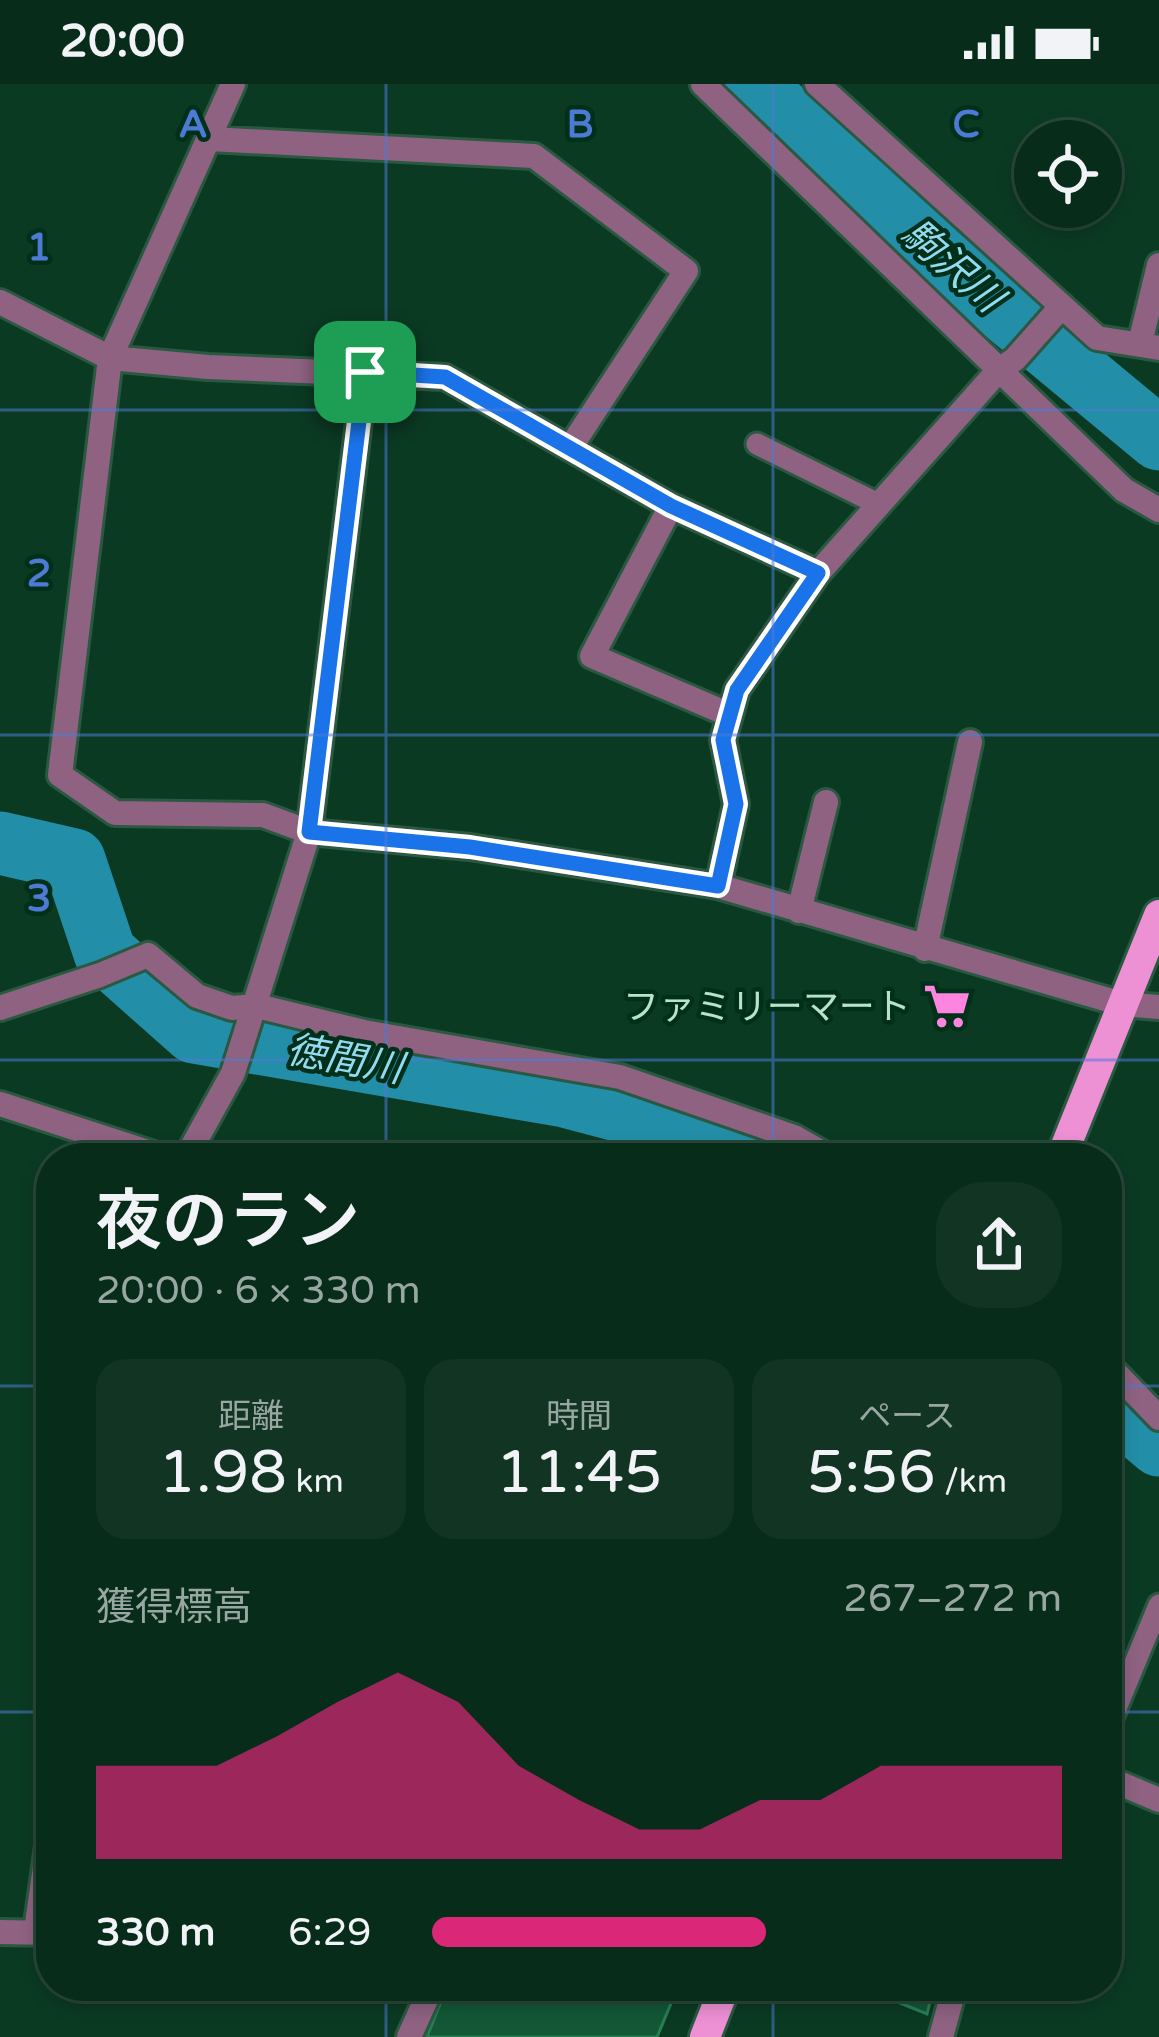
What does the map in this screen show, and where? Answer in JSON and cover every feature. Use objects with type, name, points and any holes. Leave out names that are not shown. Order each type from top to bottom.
[{"type":"main road","points":[[1067,1143],[1159,915]]},
{"type":"main road","points":[[705,2037],[719,2001]]},
{"type":"street","points":[[233,84],[110,358],[60,775],[115,813],[263,815],[309,832],[470,847],[718,886],[1123,1004],[1159,1006]]},
{"type":"street","points":[[703,84],[1007,365],[1124,490],[1159,510]]},
{"type":"street","points":[[817,84],[1054,312],[1096,338],[1149,345],[1159,265]]},
{"type":"street","points":[[210,139],[534,156],[686,271],[570,448]]},
{"type":"street","points":[[0,302],[110,358],[445,377],[671,506],[818,573]]},
{"type":"street","points":[[718,886],[736,804],[723,740],[737,690],[818,573],[1054,312]]},
{"type":"street","points":[[193,1143],[233,1073],[255,1014],[309,832],[365,372]]},
{"type":"street","points":[[671,506],[592,656],[730,715]]},
{"type":"street","points":[[925,949],[970,742]]},
{"type":"street","points":[[799,910],[826,802]]},
{"type":"street","points":[[0,1008],[148,955],[197,996],[232,1008],[620,1077],[806,1143]]},
{"type":"street","points":[[0,1104],[120,1143]]},
{"type":"street","points":[[1122,1380],[1159,1418]]},
{"type":"street","points":[[1122,1784],[1159,1800]]},
{"type":"street","points":[[0,1932],[36,1932]]},
{"type":"street","points":[[409,2037],[425,2001]]},
{"type":"street","points":[[941,2037],[952,2001]]},
{"type":"lane","points":[[757,444],[878,504]]},
{"type":"lane","points":[[1122,1694],[1159,1606]]},
{"type":"building","points":[[441,2001],[672,2001],[657,2037],[427,2037]]},
{"type":"building","points":[[895,2001],[930,2001],[927,2014]]},
{"type":"waterway","name":"駒沢川","points":[[752,84],[978,289],[1159,439]]},
{"type":"waterway","name":"徳間川","points":[[0,843],[74,860],[105,953],[194,1032],[565,1096],[742,1143]]},
{"type":"waterway","name":"徳間川","points":[[1122,1414],[1159,1445]]},
{"type":"place","name":"ファミリーマート","points":[[947,1006]]},
{"type":"route","points":[[365,372],[445,377],[671,506],[818,573],[737,690],[723,740],[736,804],[718,886],[470,847],[309,832],[365,372]]}]
